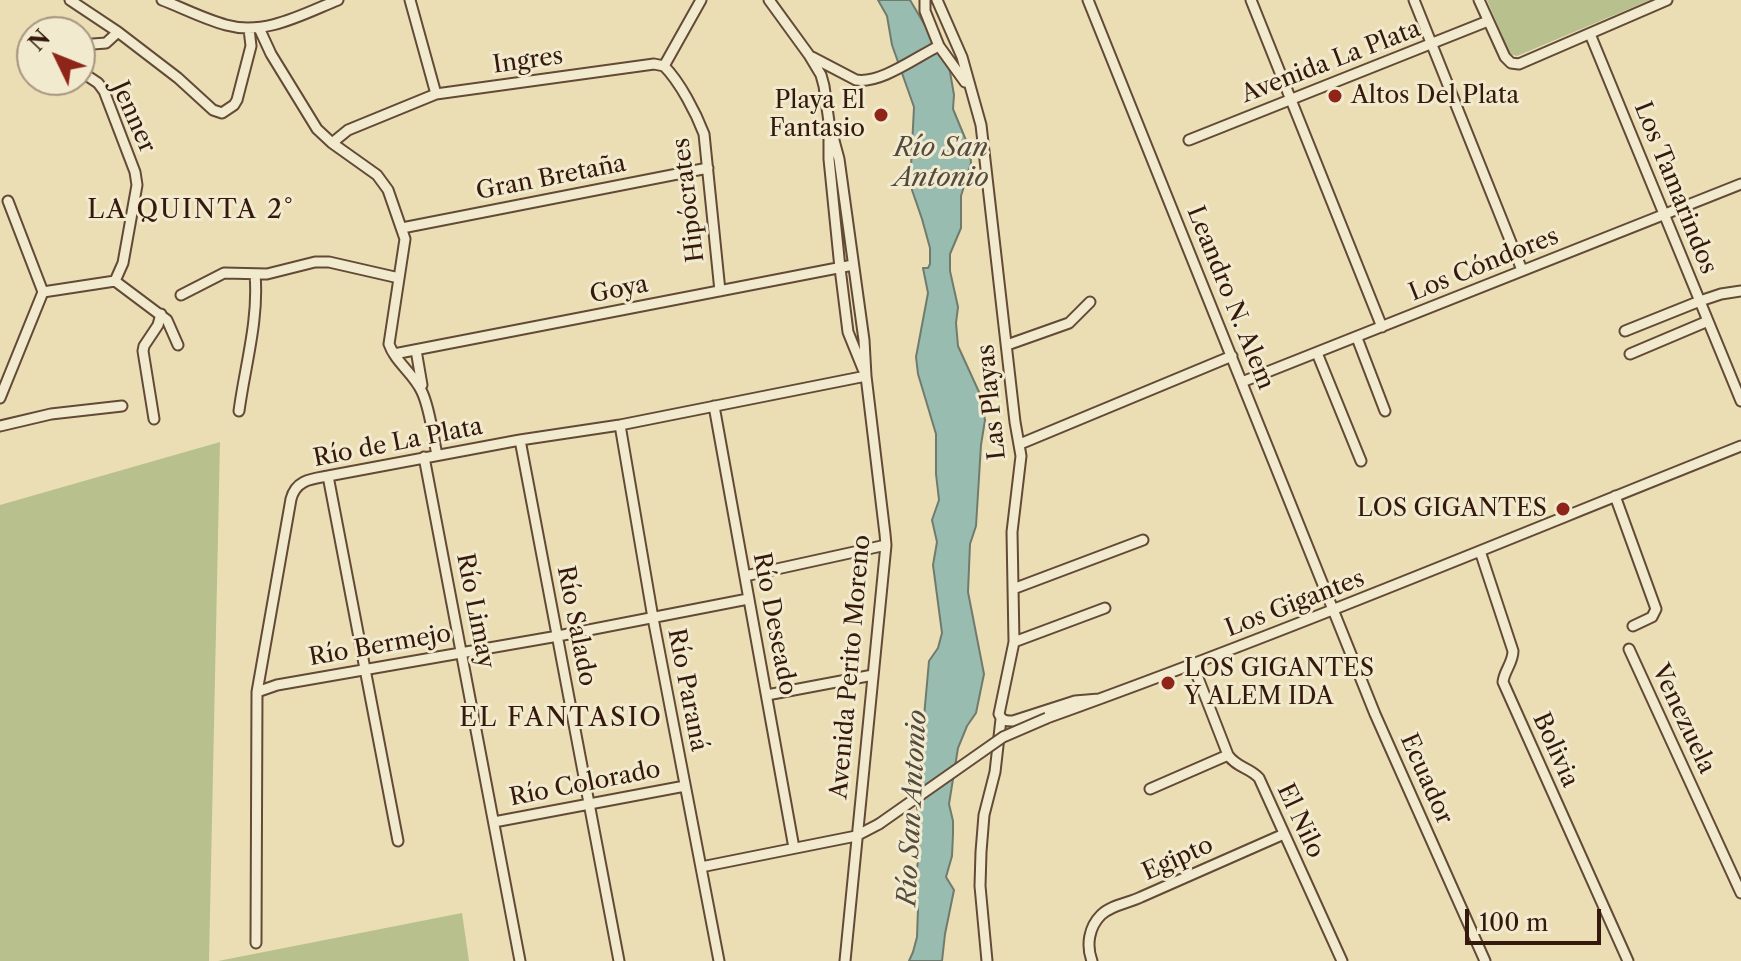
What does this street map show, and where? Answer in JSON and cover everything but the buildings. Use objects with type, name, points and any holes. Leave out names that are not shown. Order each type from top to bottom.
[{"type":"street","points":[[70,0],[178,78],[213,110],[222,113],[237,100],[254,28]]},
{"type":"street","points":[[162,0],[225,25],[254,28],[280,23],[338,0]]},
{"type":"street","points":[[410,0],[436,94]]},
{"type":"street","points":[[664,66],[701,0]]},
{"type":"street","name":"Avenida Perito Moreno","points":[[769,0],[821,75],[839,159],[864,340],[886,545],[845,961]]},
{"type":"street","points":[[925,0],[925,11],[939,46],[970,88]]},
{"type":"street","name":"Las Playas","points":[[937,0],[958,47],[981,125],[1021,456],[1012,532],[1014,642],[1000,716],[995,772],[984,815],[981,852],[980,886],[987,961]]},
{"type":"street","name":"Leandro N. Alem","points":[[1088,0],[1333,611]]},
{"type":"street","points":[[1251,0],[1382,327]]},
{"type":"street","points":[[1414,0],[1522,270]]},
{"type":"street","points":[[1479,0],[1505,57],[1514,64],[1667,0]]},
{"type":"street","name":"Avenida La Plata","points":[[1189,140],[1488,21]]},
{"type":"street","points":[[254,28],[312,123],[332,143],[381,179],[388,190],[405,239],[389,344],[423,393]]},
{"type":"street","points":[[96,44],[106,43],[118,32]]},
{"type":"street","name":"Los Tamarindos","points":[[1590,34],[1741,401]]},
{"type":"street","points":[[809,55],[856,80],[864,81],[877,78],[939,46]]},
{"type":"street","name":"Ingres","points":[[332,143],[348,130],[436,94],[654,64],[664,66]]},
{"type":"street","name":"Hipócrates","points":[[664,66],[704,134],[720,291]]},
{"type":"street","name":"Jenner","points":[[96,82],[104,91],[136,179],[123,263],[115,281]]},
{"type":"street","name":"Avenida Perito Moreno","points":[[829,122],[829,159],[848,332],[866,376]]},
{"type":"street","name":"Gran Bretaña","points":[[402,228],[708,168]]},
{"type":"street","name":"Los Cóndores","points":[[1242,382],[1741,184]]},
{"type":"street","points":[[0,398],[43,292],[8,201]]},
{"type":"street","points":[[181,295],[224,273],[276,273],[322,261],[399,278]]},
{"type":"street","name":"Goya","points":[[394,354],[853,265]]},
{"type":"street","points":[[239,411],[251,345],[255,274]]},
{"type":"street","points":[[43,292],[115,281],[161,314],[171,327],[178,345]]},
{"type":"street","points":[[1625,331],[1700,301],[1741,291]]},
{"type":"street","points":[[1007,345],[1069,323],[1090,302]]},
{"type":"street","points":[[154,419],[143,351],[161,314]]},
{"type":"street","points":[[1630,354],[1708,321]]},
{"type":"street","points":[[1357,338],[1385,411]]},
{"type":"street","points":[[416,350],[437,455]]},
{"type":"street","points":[[1317,353],[1361,461]]},
{"type":"street","points":[[1020,444],[1232,356]]},
{"type":"street","name":"Río de La Plata","points":[[256,943],[257,692],[293,492],[300,483],[424,457],[620,425],[866,376]]},
{"type":"street","points":[[0,426],[51,414],[122,406]]},
{"type":"street","name":"Río Deseado","points":[[714,406],[794,848]]},
{"type":"street","name":"Río Paraná","points":[[620,425],[653,618],[719,961]]},
{"type":"street","name":"Río Salado","points":[[520,440],[619,961]]},
{"type":"street","name":"Los Gigantes","points":[[856,836],[879,824],[1016,730],[1333,611],[1741,446]]},
{"type":"street","name":"Río Limay","points":[[424,457],[520,961]]},
{"type":"street","points":[[328,476],[398,841]]},
{"type":"street","points":[[1615,496],[1656,609],[1652,617],[1633,626]]},
{"type":"street","points":[[1013,589],[1143,540]]},
{"type":"street","points":[[745,576],[886,545]]},
{"type":"street","name":"Bolivia","points":[[1480,551],[1513,651],[1503,682],[1628,961]]},
{"type":"street","name":"Río Bermejo","points":[[257,692],[277,685],[748,599]]},
{"type":"street","points":[[1014,642],[1105,608]]},
{"type":"street","name":"Ecuador","points":[[1333,611],[1375,714],[1485,961]]},
{"type":"street","name":"Venezuela","points":[[1629,649],[1741,893]]},
{"type":"street","points":[[1150,789],[1228,755],[1193,665]]},
{"type":"street","points":[[767,695],[873,675]]},
{"type":"street","points":[[1000,716],[1005,721],[1013,721],[1075,701],[1099,699]]},
{"type":"street","name":"El Nilo","points":[[1228,755],[1237,766],[1259,778],[1342,961]]},
{"type":"street","name":"Río Colorado","points":[[494,822],[685,786]]},
{"type":"street","name":"Egipto","points":[[1092,961],[1089,942],[1093,926],[1106,910],[1284,834]]},
{"type":"street","points":[[701,867],[856,836]]},
{"type":"green space","points":[[1487,0],[1650,0],[1517,56],[1510,54]]},
{"type":"green space","points":[[220,442],[209,961],[0,961],[0,505]]},
{"type":"green space","points":[[462,913],[469,961],[218,961]]},
{"type":"water","name":"Río San Antonio","points":[[878,0],[910,0],[949,66],[953,109],[970,150],[971,163],[961,196],[961,228],[950,254],[950,271],[958,307],[958,346],[979,392],[985,420],[976,526],[970,544],[968,592],[984,674],[976,713],[958,748],[949,804],[953,834],[952,856],[946,877],[954,890],[942,961],[909,961],[917,937],[918,909],[913,888],[919,857],[914,779],[923,728],[929,661],[938,648],[942,633],[933,565],[937,542],[932,520],[939,500],[936,434],[916,357],[928,293],[923,268],[928,268],[930,264],[930,248],[912,190],[914,107],[892,45],[887,16]]},
{"type":"place","name":"Altos Del Plata","points":[[1335,96]]},
{"type":"place","name":"Playa El Fantasio","points":[[881,115]]},
{"type":"place","name":"LOS GIGANTES","points":[[1563,509]]},
{"type":"place","name":"LOS GIGANTES Y ALEM IDA","points":[[1168,683]]},
{"type":"district","name":"LA QUINTA 2°","points":[[191,210]]},
{"type":"district","name":"EL FANTASIO","points":[[561,718]]}]
